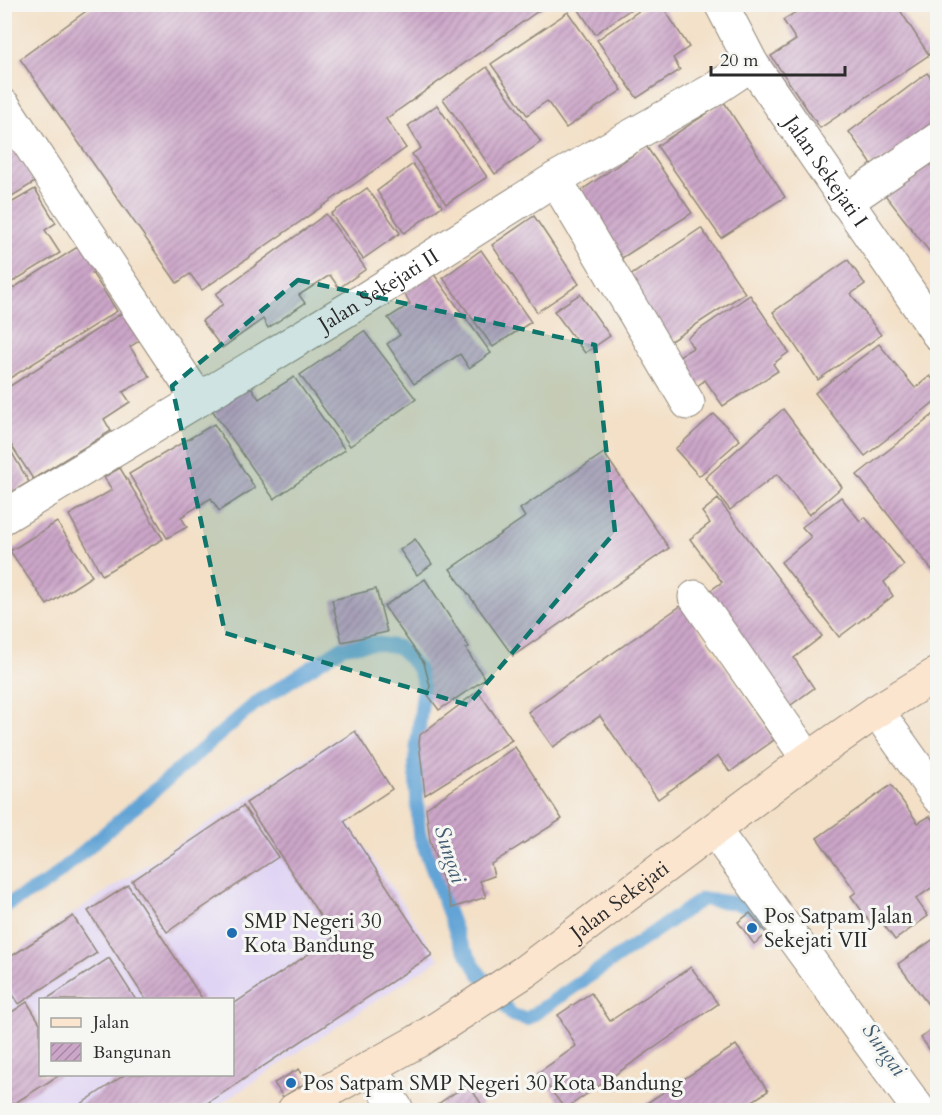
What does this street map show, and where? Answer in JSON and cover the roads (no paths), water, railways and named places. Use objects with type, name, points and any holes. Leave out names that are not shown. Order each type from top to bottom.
[{"type":"street","name":"Jalan Sekejati I","points":[[721,4],[752,64],[938,334]]},
{"type":"street","name":"Jalan Sekejati II","points":[[4,517],[199,400],[555,179],[713,90],[752,64]]},
{"type":"street","points":[[4,106],[199,400]]},
{"type":"street","points":[[846,202],[938,139]]},
{"type":"street","points":[[555,179],[688,403]]},
{"type":"street","points":[[695,597],[808,759]]},
{"type":"street","name":"Jalan Sekejati","points":[[294,1110],[418,1041],[524,972],[808,759],[877,711],[938,673]]},
{"type":"street","points":[[877,711],[938,796]]},
{"type":"street","points":[[714,830],[919,1110]]},
{"type":"street","points":[[371,1067],[397,1110]]},
{"type":"waterway","name":"Sungai","points":[[4,906],[48,882],[256,703],[343,647],[375,643],[399,647],[418,668],[424,684],[415,762],[419,833],[459,941],[479,973],[512,1015],[527,1019],[702,899],[742,905],[763,917]]},
{"type":"place","name":"Pos Satpam Jalan Sekejati VII","points":[[752,928]]},
{"type":"place","name":"SMP Negeri 30 Kota Bandung","points":[[232,933]]},
{"type":"place","name":"Pos Satpam SMP Negeri 30 Kota Bandung","points":[[291,1083]]}]
